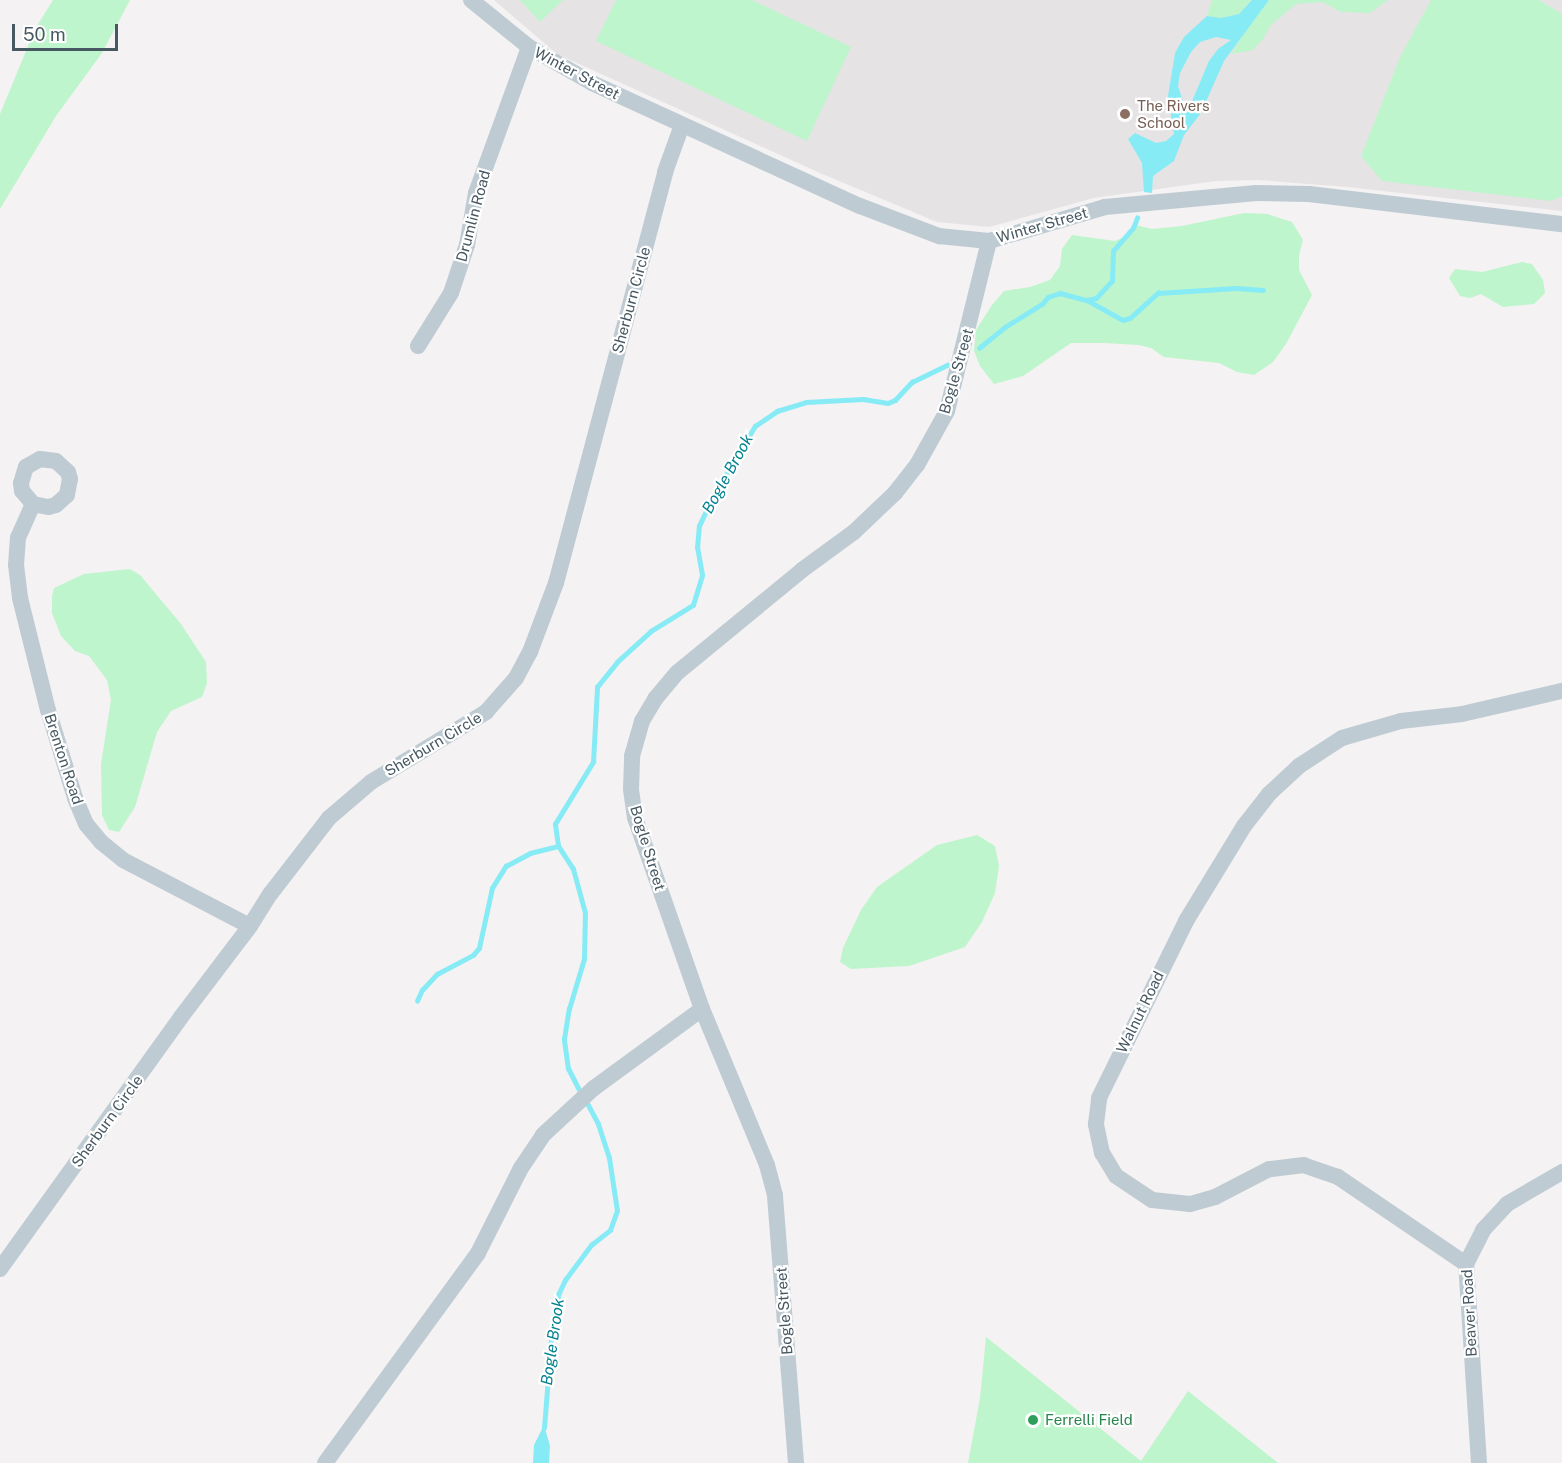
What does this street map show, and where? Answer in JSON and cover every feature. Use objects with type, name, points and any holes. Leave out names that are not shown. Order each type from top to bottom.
[{"type":"street","name":"Winter Street","points":[[471,0],[529,47],[572,73],[904,224],[957,239],[989,241],[1105,207],[1246,193],[1309,194],[1562,224]]},
{"type":"street","name":"Drumlin Road","points":[[418,346],[452,293],[467,245],[476,193],[529,47]]},
{"type":"street","name":"Sherburn Circle","points":[[0,1269],[181,1017],[250,926],[278,884],[329,818],[348,799],[397,765],[486,712],[516,678],[530,652],[556,583],[662,183],[682,125]]},
{"type":"street","name":"Bogle Street","points":[[796,1463],[775,1195],[763,1154],[702,1009],[635,818],[631,789],[632,756],[642,721],[655,699],[678,672],[802,570],[854,532],[895,494],[917,465],[947,411],[989,241]]},
{"type":"street","name":"Brenton Road","points":[[33,504],[18,537],[16,552],[19,592],[48,710],[75,798],[86,824],[101,842],[123,860],[250,926]]},
{"type":"street","name":"Walnut Road","points":[[1466,1264],[1338,1177],[1304,1165],[1269,1169],[1215,1197],[1190,1204],[1152,1200],[1116,1176],[1101,1153],[1096,1124],[1099,1098],[1186,921],[1244,826],[1269,794],[1299,766],[1342,738],[1401,721],[1462,714],[1562,691]]},
{"type":"street","points":[[325,1463],[478,1253],[532,1150],[549,1128],[594,1088],[702,1009]]},
{"type":"street","name":"Beaver Road","points":[[1479,1463],[1466,1264],[1484,1230],[1507,1204],[1562,1172]]},
{"type":"shaded area","name":"The Rivers School","points":[[494,0],[1562,0],[1562,211],[1347,187],[1258,180],[1216,181],[1094,198],[989,227],[937,222],[820,173],[557,54]]},
{"type":"green space","points":[[53,0],[130,0],[102,53],[56,116],[0,209],[0,114],[35,29]]},
{"type":"green space","points":[[520,0],[563,0],[540,22]]},
{"type":"green space","points":[[616,0],[752,0],[851,47],[807,141],[596,41]]},
{"type":"green space","points":[[1212,0],[1252,0],[1239,14],[1221,18],[1207,16]]},
{"type":"green space","points":[[1269,0],[1388,0],[1370,13],[1341,12],[1322,2],[1296,4],[1271,25],[1253,50],[1231,54],[1247,28]]},
{"type":"green space","points":[[1431,0],[1539,0],[1562,14],[1562,196],[1551,201],[1382,181],[1361,156],[1400,57]]},
{"type":"green space","points":[[1244,213],[1267,214],[1292,222],[1303,240],[1299,255],[1299,270],[1312,295],[1286,344],[1273,362],[1254,375],[1237,372],[1219,363],[1164,357],[1151,348],[1139,345],[1104,343],[1071,343],[1023,376],[994,384],[980,366],[974,351],[976,330],[992,305],[1004,291],[1030,287],[1050,280],[1060,266],[1062,249],[1072,235],[1115,241],[1129,235],[1136,225],[1152,229],[1182,226]]},
{"type":"green space","points":[[1522,262],[1532,264],[1543,280],[1545,293],[1534,304],[1503,307],[1481,294],[1470,298],[1460,296],[1449,278],[1455,269],[1482,272]]},
{"type":"green space","points":[[130,569],[140,575],[181,624],[206,662],[207,683],[202,697],[171,711],[157,732],[135,807],[119,832],[109,830],[102,815],[101,764],[111,700],[107,680],[89,656],[75,651],[61,636],[52,613],[52,596],[54,588],[84,574]]},
{"type":"green space","points":[[977,835],[995,846],[999,866],[995,893],[982,922],[965,947],[909,966],[851,969],[840,962],[843,948],[861,910],[877,887],[937,845]]},
{"type":"green space","name":"Ferrelli Field","points":[[986,1337],[1141,1461],[1188,1391],[1278,1463],[968,1463],[980,1398]]},
{"type":"water","points":[[1252,0],[1269,0],[1224,61],[1201,113],[1184,135],[1174,161],[1153,176],[1152,193],[1144,192],[1142,163],[1128,139],[1135,133],[1156,143],[1166,141],[1174,134],[1168,96],[1175,53],[1184,37],[1207,16],[1221,18],[1239,14]],"holes":[[[1216,37],[1231,40],[1218,49],[1209,61],[1187,113],[1178,86],[1180,73],[1191,52],[1200,42]]]},
{"type":"water","points":[[544,1425],[550,1446],[549,1463],[533,1463],[534,1445]]},
{"type":"waterway","name":"Bogle Brook","points":[[979,348],[1005,327],[1042,304],[1048,297],[1060,293],[1087,300],[1096,298],[1112,281],[1113,251],[1133,228],[1137,218]]},
{"type":"waterway","points":[[1087,300],[1123,320],[1130,318],[1158,293],[1236,288],[1263,290]]},
{"type":"waterway","name":"Bogle Brook","points":[[581,1094],[568,1069],[564,1039],[569,1009],[584,959],[585,913],[573,869],[558,846],[555,824],[593,762],[597,687],[617,662],[651,631],[693,605],[702,575],[697,548],[699,526],[711,500],[755,426],[777,411],[806,402],[863,399],[888,403],[895,400],[912,382],[947,365]]},
{"type":"waterway","points":[[417,1001],[422,990],[437,974],[473,955],[479,948],[492,888],[506,866],[530,853],[558,846]]},
{"type":"waterway","name":"Bogle Brook","points":[[544,1428],[552,1327],[558,1295],[565,1280],[591,1245],[610,1230],[617,1211],[609,1158],[598,1124],[586,1101]]},
{"type":"place","name":"The Rivers School","points":[[1125,114]]},
{"type":"place","name":"Ferrelli Field","points":[[1033,1420]]}]
